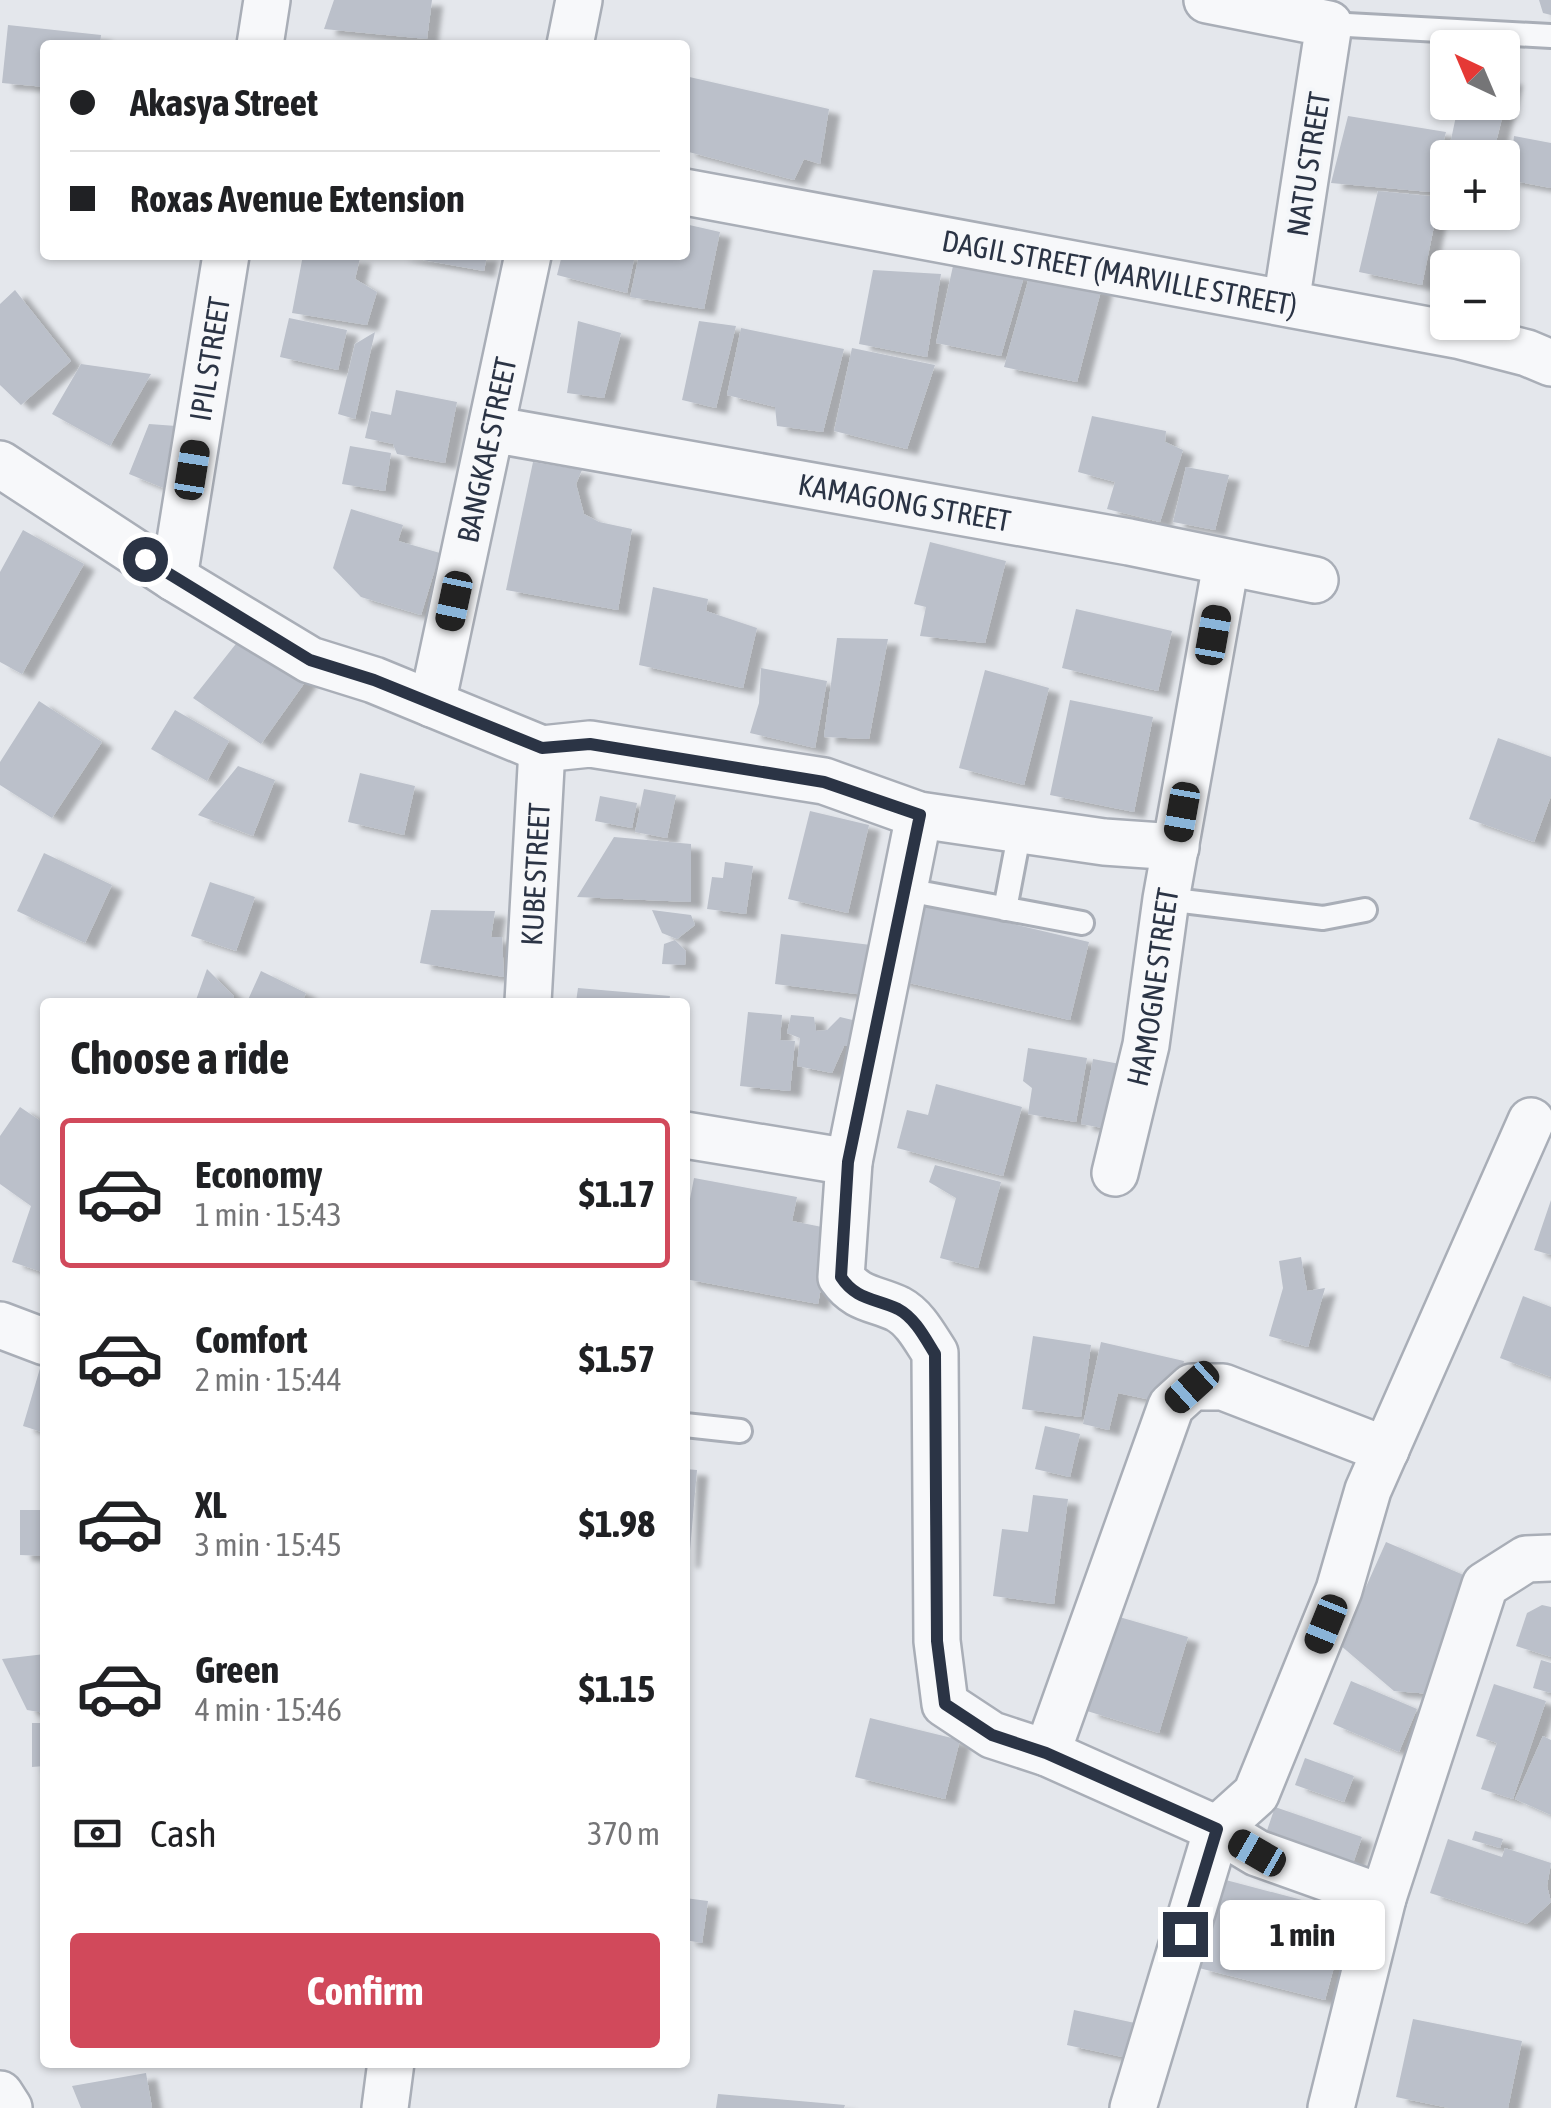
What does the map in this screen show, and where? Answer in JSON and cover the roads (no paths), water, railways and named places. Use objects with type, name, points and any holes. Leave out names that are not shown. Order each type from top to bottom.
[{"type":"street","points":[[261,40],[267,0]]},
{"type":"street","points":[[571,40],[579,0]]},
{"type":"street","points":[[1206,0],[1329,24]]},
{"type":"street","name":"NATU STREET","points":[[1286,303],[1329,24]]},
{"type":"street","name":"DAGIL STREET (MARVILLE STREET)","points":[[690,193],[1461,336],[1551,363]]},
{"type":"street","name":"IPIL STREET","points":[[174,578],[225,260]]},
{"type":"street","name":"BANGKAE STREET","points":[[432,704],[527,260]]},
{"type":"street","name":"KAMAGONG STREET","points":[[491,429],[1129,542],[1316,580]]},
{"type":"street","points":[[0,464],[174,578],[310,660],[374,680],[542,748],[590,744],[824,782],[920,815],[1104,842],[1176,847]]},
{"type":"street","name":"HAMOGNE STREET","points":[[1115,1172],[1146,1044],[1166,899],[1226,564]]},
{"type":"street","name":"KUBE STREET","points":[[528,998],[542,748]]},
{"type":"street","points":[[920,815],[848,1162],[841,1277],[863,1298],[900,1310],[920,1328],[935,1354],[937,1641],[945,1704],[992,1735],[1046,1753],[1217,1829],[1257,1853],[1382,1898]]},
{"type":"street","points":[[1132,2108],[1217,1829],[1256,1794],[1340,1590],[1368,1490],[1531,1121]]},
{"type":"street","points":[[690,1136],[848,1162]]},
{"type":"street","points":[[0,1324],[40,1340]]},
{"type":"street","points":[[1046,1753],[1171,1406],[1192,1387],[1224,1387],[1386,1450]]},
{"type":"street","points":[[1331,2108],[1382,1898],[1485,1585],[1526,1559],[1551,1558]]},
{"type":"street","points":[[385,2108],[390,2068]]},
{"type":"street","points":[[0,2094],[9,2108]]},
{"type":"lane","points":[[1329,24],[1551,36]]},
{"type":"lane","points":[[1005,909],[1020,830]]},
{"type":"lane","points":[[928,894],[1082,923]]},
{"type":"lane","points":[[1166,899],[1323,918],[1366,910]]},
{"type":"lane","points":[[690,1427],[740,1432]]}]
